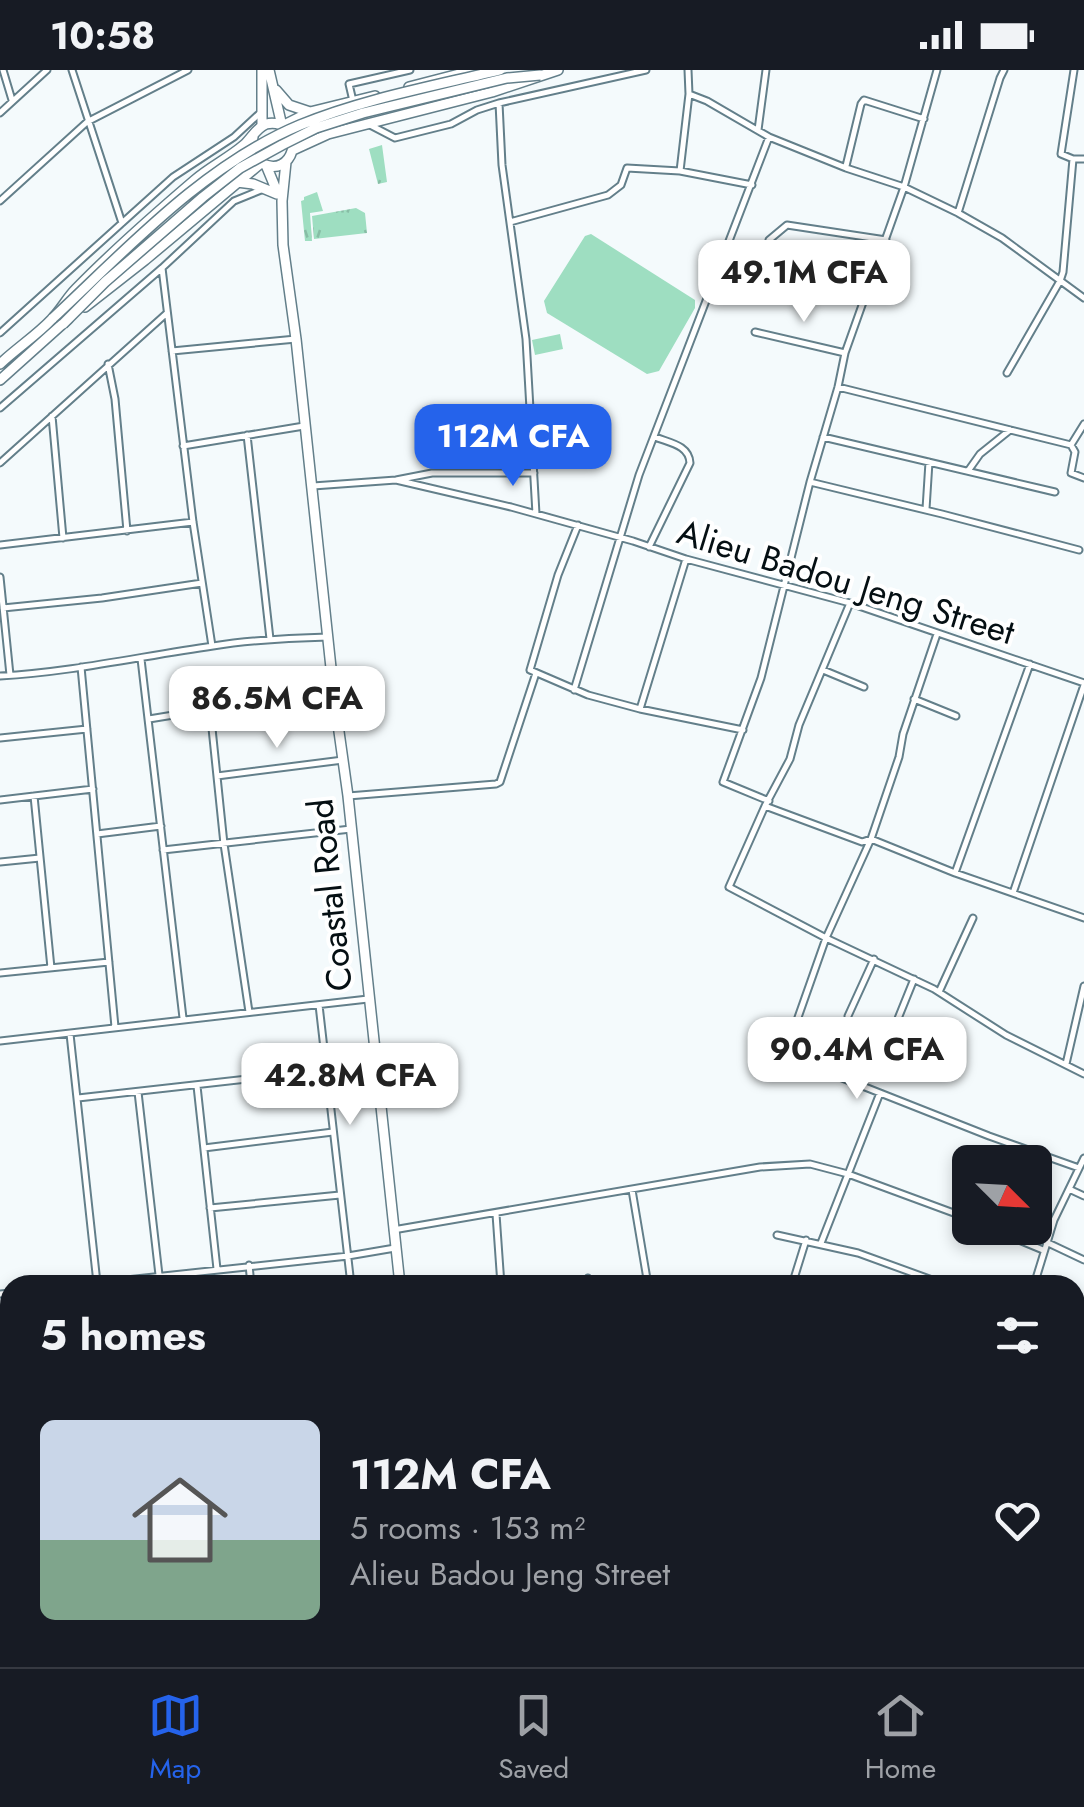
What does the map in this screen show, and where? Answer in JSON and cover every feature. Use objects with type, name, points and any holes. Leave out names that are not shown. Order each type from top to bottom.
[{"type":"main road","points":[[266,70],[290,105],[310,112]]},
{"type":"main road","points":[[262,126],[266,70]]},
{"type":"main road","points":[[282,126],[310,112],[474,70]]},
{"type":"main road","points":[[0,380],[152,226],[209,179],[299,125],[500,70]]},
{"type":"main road","points":[[293,150],[328,134],[478,96],[558,70]]},
{"type":"main road","points":[[58,321],[240,168],[316,128],[507,78],[540,75]]},
{"type":"main road","points":[[274,86],[282,126]]},
{"type":"main road","points":[[0,364],[145,260],[237,182],[263,164],[286,162],[293,150],[292,136],[276,124],[262,126],[199,176],[72,292],[58,321]]},
{"type":"main road","points":[[252,136],[252,150],[263,164]]},
{"type":"main road","name":"Coastal Road","points":[[275,194],[286,162]]},
{"type":"main road","name":"Coastal Road","points":[[263,164],[275,194],[296,339],[399,1275]]},
{"type":"main road","points":[[237,182],[275,194]]},
{"type":"street","points":[[3,70],[13,101]]},
{"type":"street","points":[[0,114],[48,70]]},
{"type":"street","points":[[72,70],[122,223]]},
{"type":"street","points":[[0,201],[87,122],[188,70]]},
{"type":"street","points":[[353,101],[349,84],[410,70]]},
{"type":"street","points":[[367,124],[395,138],[451,124],[476,110],[646,70]]},
{"type":"street","points":[[680,171],[688,70]]},
{"type":"street","points":[[758,130],[766,70]]},
{"type":"street","points":[[937,70],[904,187],[845,353],[762,678],[723,782],[862,842],[871,839],[1084,918]]},
{"type":"street","points":[[958,213],[1004,70]]},
{"type":"street","points":[[1074,70],[1060,154],[1084,159]]},
{"type":"street","points":[[689,94],[769,137],[904,187],[958,213],[1002,238],[1084,298]]},
{"type":"street","points":[[846,168],[864,100],[924,119]]},
{"type":"street","points":[[499,104],[502,165],[526,339],[536,514]]},
{"type":"street","points":[[0,333],[173,177],[234,136],[262,110]]},
{"type":"street","points":[[574,690],[639,475],[769,137]]},
{"type":"street","points":[[1007,372],[1063,272],[1073,159]]},
{"type":"street","points":[[510,222],[608,195],[621,185],[627,168],[680,171],[752,185]]},
{"type":"street","points":[[0,408],[234,201],[275,194]]},
{"type":"street","points":[[769,240],[788,225],[886,240]]},
{"type":"street","points":[[162,268],[212,646]]},
{"type":"street","points":[[518,278],[527,276]]},
{"type":"street","points":[[0,463],[167,313]]},
{"type":"street","points":[[755,332],[845,353]]},
{"type":"street","points":[[172,352],[296,339]]},
{"type":"street","points":[[108,364],[127,531]]},
{"type":"street","points":[[838,387],[1071,445],[1075,452],[1071,473],[1084,478]]},
{"type":"street","points":[[52,416],[64,538]]},
{"type":"street","points":[[1071,445],[1084,424]]},
{"type":"street","points":[[183,446],[305,426]]},
{"type":"street","points":[[968,472],[980,454],[1010,430]]},
{"type":"street","points":[[247,435],[270,639]]},
{"type":"street","points":[[648,547],[690,462],[685,449],[654,437]]},
{"type":"street","points":[[823,437],[1055,492]]},
{"type":"street","points":[[926,510],[929,462]]},
{"type":"street","points":[[311,487],[432,473],[534,473]]},
{"type":"street","name":"Alieu Badou Jeng Street","points":[[396,480],[578,525],[850,603],[1084,684]]},
{"type":"street","points":[[810,482],[1080,550]]},
{"type":"street","points":[[0,545],[193,522]]},
{"type":"street","points":[[578,525],[558,575],[530,670],[574,690],[640,710],[743,730]]},
{"type":"street","points":[[640,710],[686,559]]},
{"type":"street","points":[[0,576],[10,676]]},
{"type":"street","points":[[4,608],[202,583]]},
{"type":"street","points":[[850,603],[799,724],[790,759],[729,887],[914,978],[1006,1035],[1084,1074]]},
{"type":"street","points":[[938,632],[871,839],[826,938],[787,1050],[794,1059],[1079,1168]]},
{"type":"street","points":[[0,676],[270,639],[328,637]]},
{"type":"street","points":[[142,659],[183,1019]]},
{"type":"street","points":[[955,873],[1030,664]]},
{"type":"street","points":[[81,667],[114,1028]]},
{"type":"street","points":[[823,670],[864,687]]},
{"type":"street","points":[[348,796],[500,782],[536,672]]},
{"type":"street","points":[[1014,893],[1084,684]]},
{"type":"street","points":[[914,699],[956,716]]},
{"type":"street","points":[[149,719],[210,709],[224,844],[249,1012]]},
{"type":"street","points":[[0,738],[88,728]]},
{"type":"street","points":[[216,776],[343,760]]},
{"type":"street","points":[[0,800],[93,789]]},
{"type":"street","points":[[34,796],[51,968]]},
{"type":"street","points":[[97,834],[161,826]]},
{"type":"street","points":[[163,850],[351,829]]},
{"type":"street","points":[[0,862],[40,858]]},
{"type":"street","points":[[939,992],[972,918]]},
{"type":"street","points":[[848,1016],[874,959]]},
{"type":"street","points":[[0,973],[109,962]]},
{"type":"street","points":[[894,1026],[914,978]]},
{"type":"street","points":[[1066,1064],[1084,986]]},
{"type":"street","points":[[0,1041],[368,999]]},
{"type":"street","points":[[319,1003],[350,1275]]},
{"type":"street","points":[[70,1034],[96,1275]]},
{"type":"street","points":[[78,1098],[326,1070]]},
{"type":"street","points":[[197,1086],[217,1269]]},
{"type":"street","points":[[138,1092],[159,1275],[395,1248]]},
{"type":"street","points":[[821,1244],[880,1093]]},
{"type":"street","points":[[204,1148],[333,1132]]},
{"type":"street","points":[[1052,1229],[1084,1158]]},
{"type":"street","points":[[393,1230],[760,1167],[810,1164],[952,1212]]},
{"type":"street","points":[[1070,1189],[1084,1196]]},
{"type":"street","points":[[632,1190],[646,1275]]},
{"type":"street","points":[[210,1208],[340,1194]]},
{"type":"street","points":[[496,1214],[501,1275]]},
{"type":"street","points":[[777,1234],[858,1252],[919,1275]]},
{"type":"street","points":[[795,1275],[806,1240]]},
{"type":"street","points":[[1031,1245],[1043,1250]]},
{"type":"street","points":[[1037,1275],[1045,1245]]},
{"type":"street","points":[[1052,1245],[1084,1260]]},
{"type":"street","points":[[249,1265],[250,1275]]},
{"type":"street","points":[[552,1667],[572,1667]]},
{"type":"green space","points":[[382,145],[387,182],[378,184],[369,149]]},
{"type":"green space","points":[[317,192],[323,211],[310,213],[312,241],[305,241],[301,201]]},
{"type":"green space","points":[[356,208],[365,213],[367,233],[314,239],[312,216]]},
{"type":"green space","points":[[591,234],[695,300],[695,308],[659,371],[647,374],[547,313],[544,301],[585,236]]},
{"type":"green space","points":[[560,334],[563,349],[535,355],[532,340]]}]
